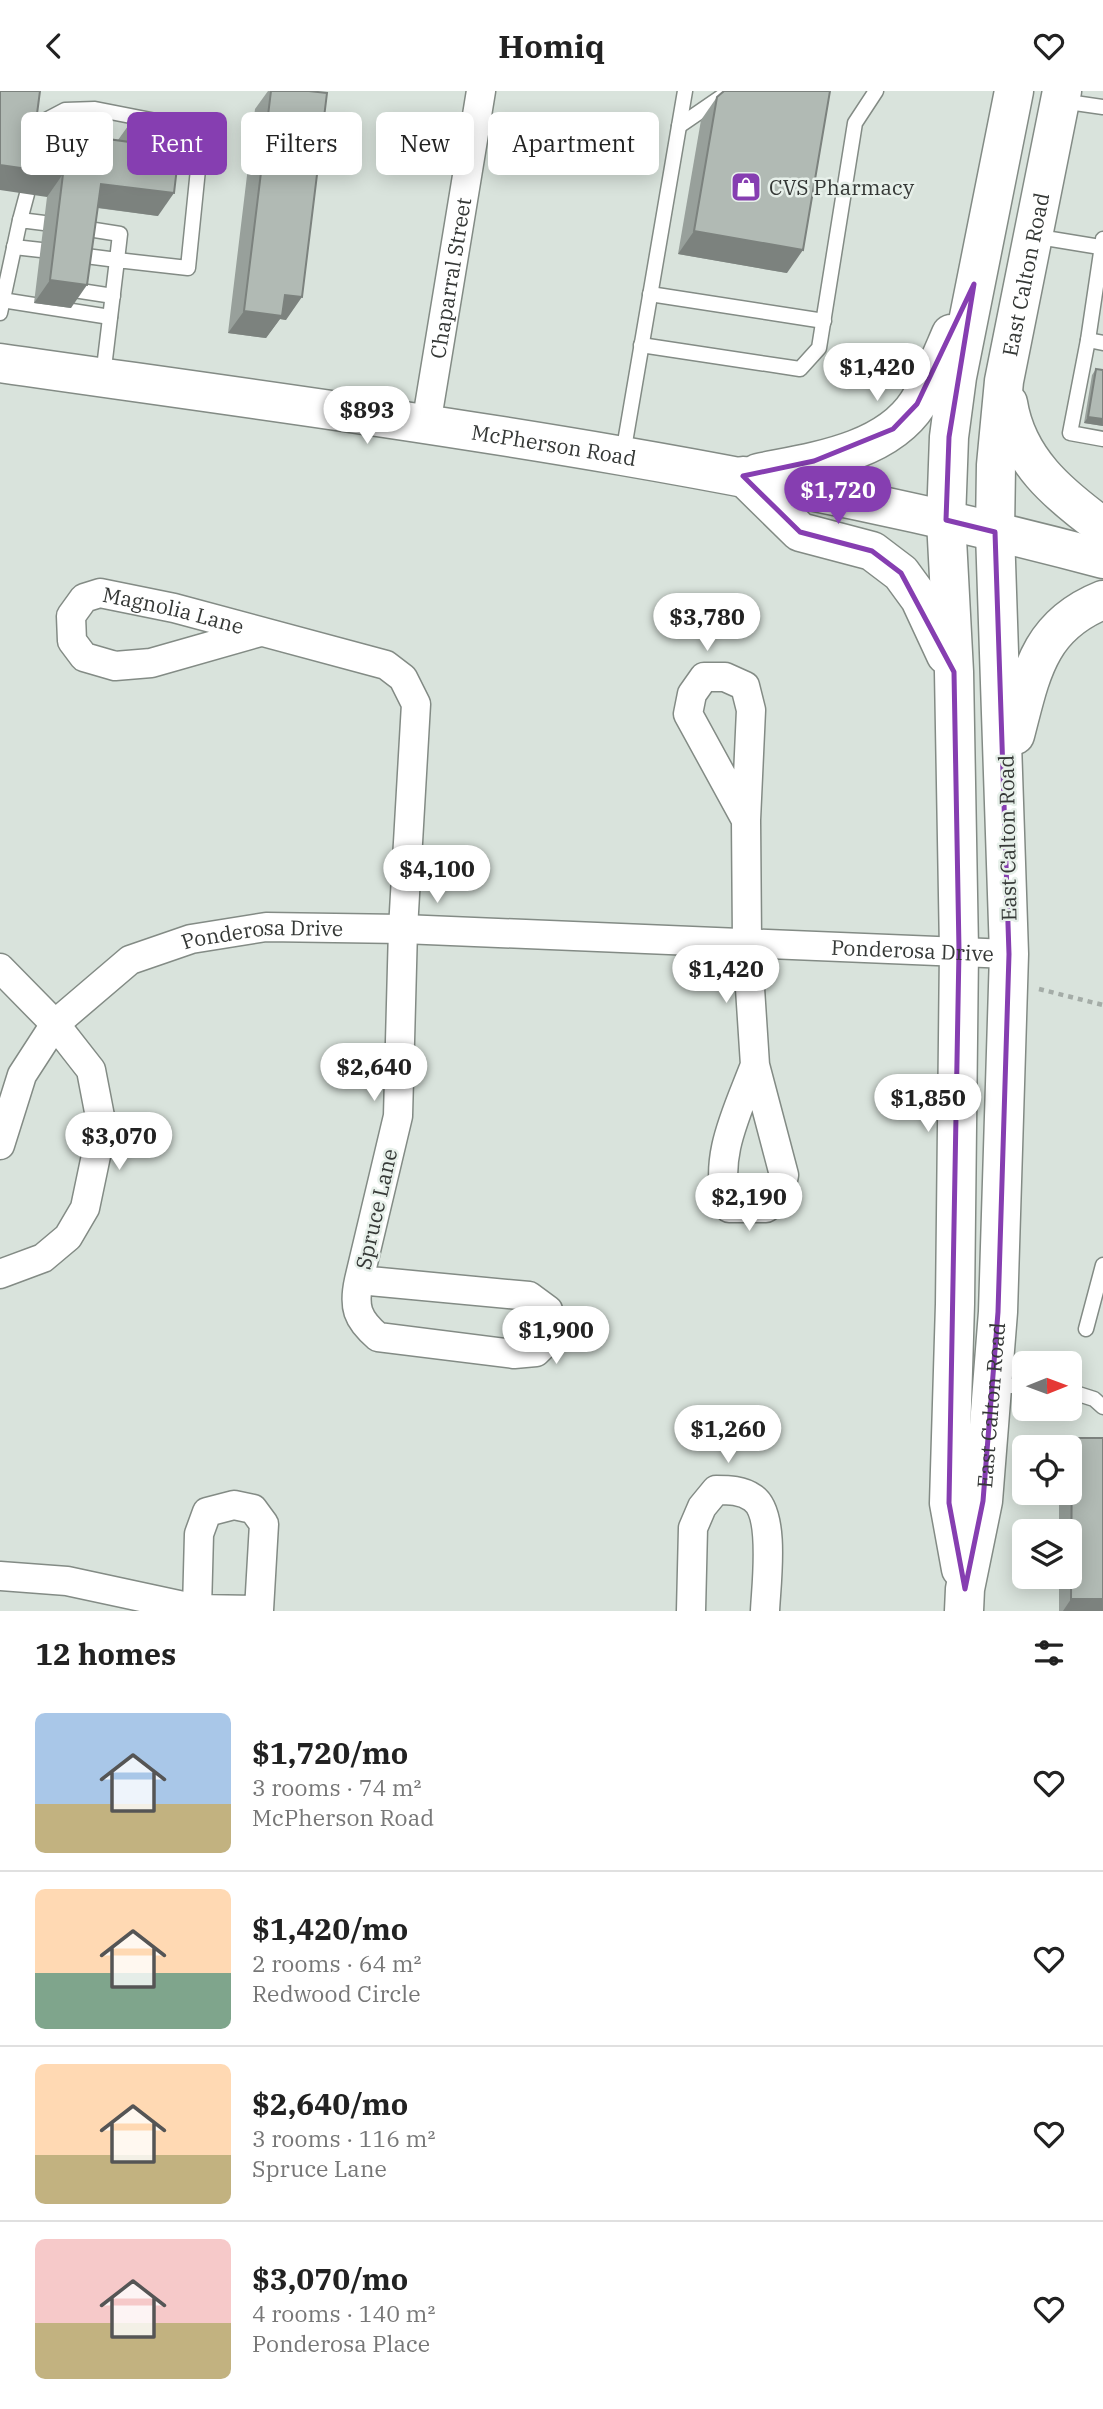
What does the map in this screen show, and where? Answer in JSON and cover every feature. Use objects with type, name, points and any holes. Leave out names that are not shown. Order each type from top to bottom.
[{"type":"main road","name":"East Calton Road","points":[[964,1600],[949,1503],[955,1304],[959,950],[954,672],[946,520],[949,437],[974,285],[1014,91]]},
{"type":"main road","name":"East Calton Road","points":[[964,1600],[1007,1386],[998,1313],[1009,954],[1006,771],[995,532],[996,465],[1004,381],[1033,236],[1053,94]]},
{"type":"main road","points":[[743,476],[860,447],[893,429],[917,404],[974,285]]},
{"type":"main road","name":"McPherson Road","points":[[0,363],[426,425],[743,476],[946,520],[1103,559]]},
{"type":"main road","points":[[1004,381],[1012,427],[1030,463],[1061,495],[1103,527]]},
{"type":"main road","points":[[743,476],[800,533],[872,551],[901,573],[920,599],[954,672]]},
{"type":"main road","points":[[1006,771],[1032,672],[1046,641],[1069,618],[1103,600]]},
{"type":"main road","points":[[955,1304],[998,1313]]},
{"type":"street","name":"Chaparral Street","points":[[426,425],[481,91]]},
{"type":"street","name":"Magnolia Lane","points":[[260,632],[151,663],[116,666],[84,657],[72,641],[71,616],[84,598],[100,593],[174,608],[386,665],[403,678],[416,703],[403,929]]},
{"type":"street","points":[[746,820],[747,942],[755,1065]]},
{"type":"street","name":"Ponderosa Drive","points":[[0,1145],[22,1075],[55,1024],[130,960],[191,939],[266,927],[403,929],[1009,954]]},
{"type":"street","name":"Spruce Lane","points":[[359,1280],[529,1296],[548,1310],[549,1339],[536,1352],[514,1354],[378,1337],[360,1322],[354,1302],[359,1280],[398,1116],[403,929]]},
{"type":"street","points":[[0,968],[55,1024],[91,1070],[102,1127],[85,1208],[68,1237],[43,1258],[0,1274]]},
{"type":"street","points":[[691,1611],[692,1528],[702,1507],[716,1490],[736,1490],[755,1499],[767,1519],[765,1611]]},
{"type":"street","points":[[0,1576],[67,1581],[197,1609]]},
{"type":"lane","points":[[623,455],[685,91]]},
{"type":"lane","points":[[679,126],[730,91]]},
{"type":"lane","points":[[641,345],[800,369],[819,348],[855,123],[876,91]]},
{"type":"lane","points":[[1053,94],[1103,107]]},
{"type":"lane","points":[[61,112],[95,109],[110,112]]},
{"type":"lane","points":[[78,255],[188,268],[202,130],[113,113]]},
{"type":"lane","points":[[27,194],[1,307],[110,317]]},
{"type":"lane","points":[[20,220],[44,223]]},
{"type":"lane","points":[[82,229],[120,234],[102,378]]},
{"type":"lane","points":[[1033,236],[1102,243],[1088,340],[1070,433],[1103,439]]},
{"type":"lane","points":[[14,247],[41,250]]},
{"type":"lane","points":[[74,290],[113,296]]},
{"type":"lane","points":[[650,294],[824,321]]},
{"type":"lane","points":[[1088,340],[1103,342]]},
{"type":"lane","points":[[1086,1329],[1103,1265]]},
{"type":"lane","points":[[1082,1395],[1094,1399],[1103,1407]]},
{"type":"path","points":[[1034,987],[1103,1005]]},
{"type":"highlighted area","points":[[974,284],[949,437],[946,520],[995,532],[1009,954],[998,1312],[983,1501],[965,1589],[949,1503],[959,950],[954,672],[901,573],[872,551],[800,532],[743,476],[814,461],[893,429],[917,404]]},
{"type":"building","points":[[0,91],[40,91],[37,112],[21,112],[21,168],[0,165]]},
{"type":"building","points":[[271,91],[327,93],[325,112],[268,112]]},
{"type":"building","name":"CVS Pharmacy","points":[[724,91],[830,91],[803,250],[694,231],[717,97]]},
{"type":"building","points":[[113,140],[127,142],[127,175],[176,175],[174,193],[101,184],[87,285],[50,280],[63,175],[113,175]]},
{"type":"building","points":[[261,175],[317,175],[302,297],[285,295],[282,316],[244,311]]},
{"type":"building","points":[[1096,369],[1103,370],[1103,419],[1088,417]]},
{"type":"building","points":[[1082,1438],[1103,1438],[1103,1599],[1071,1599],[1071,1589],[1082,1589],[1082,1519],[1071,1519],[1072,1505],[1082,1505]]},
{"type":"place","name":"CVS Pharmacy","points":[[746,187]]}]
